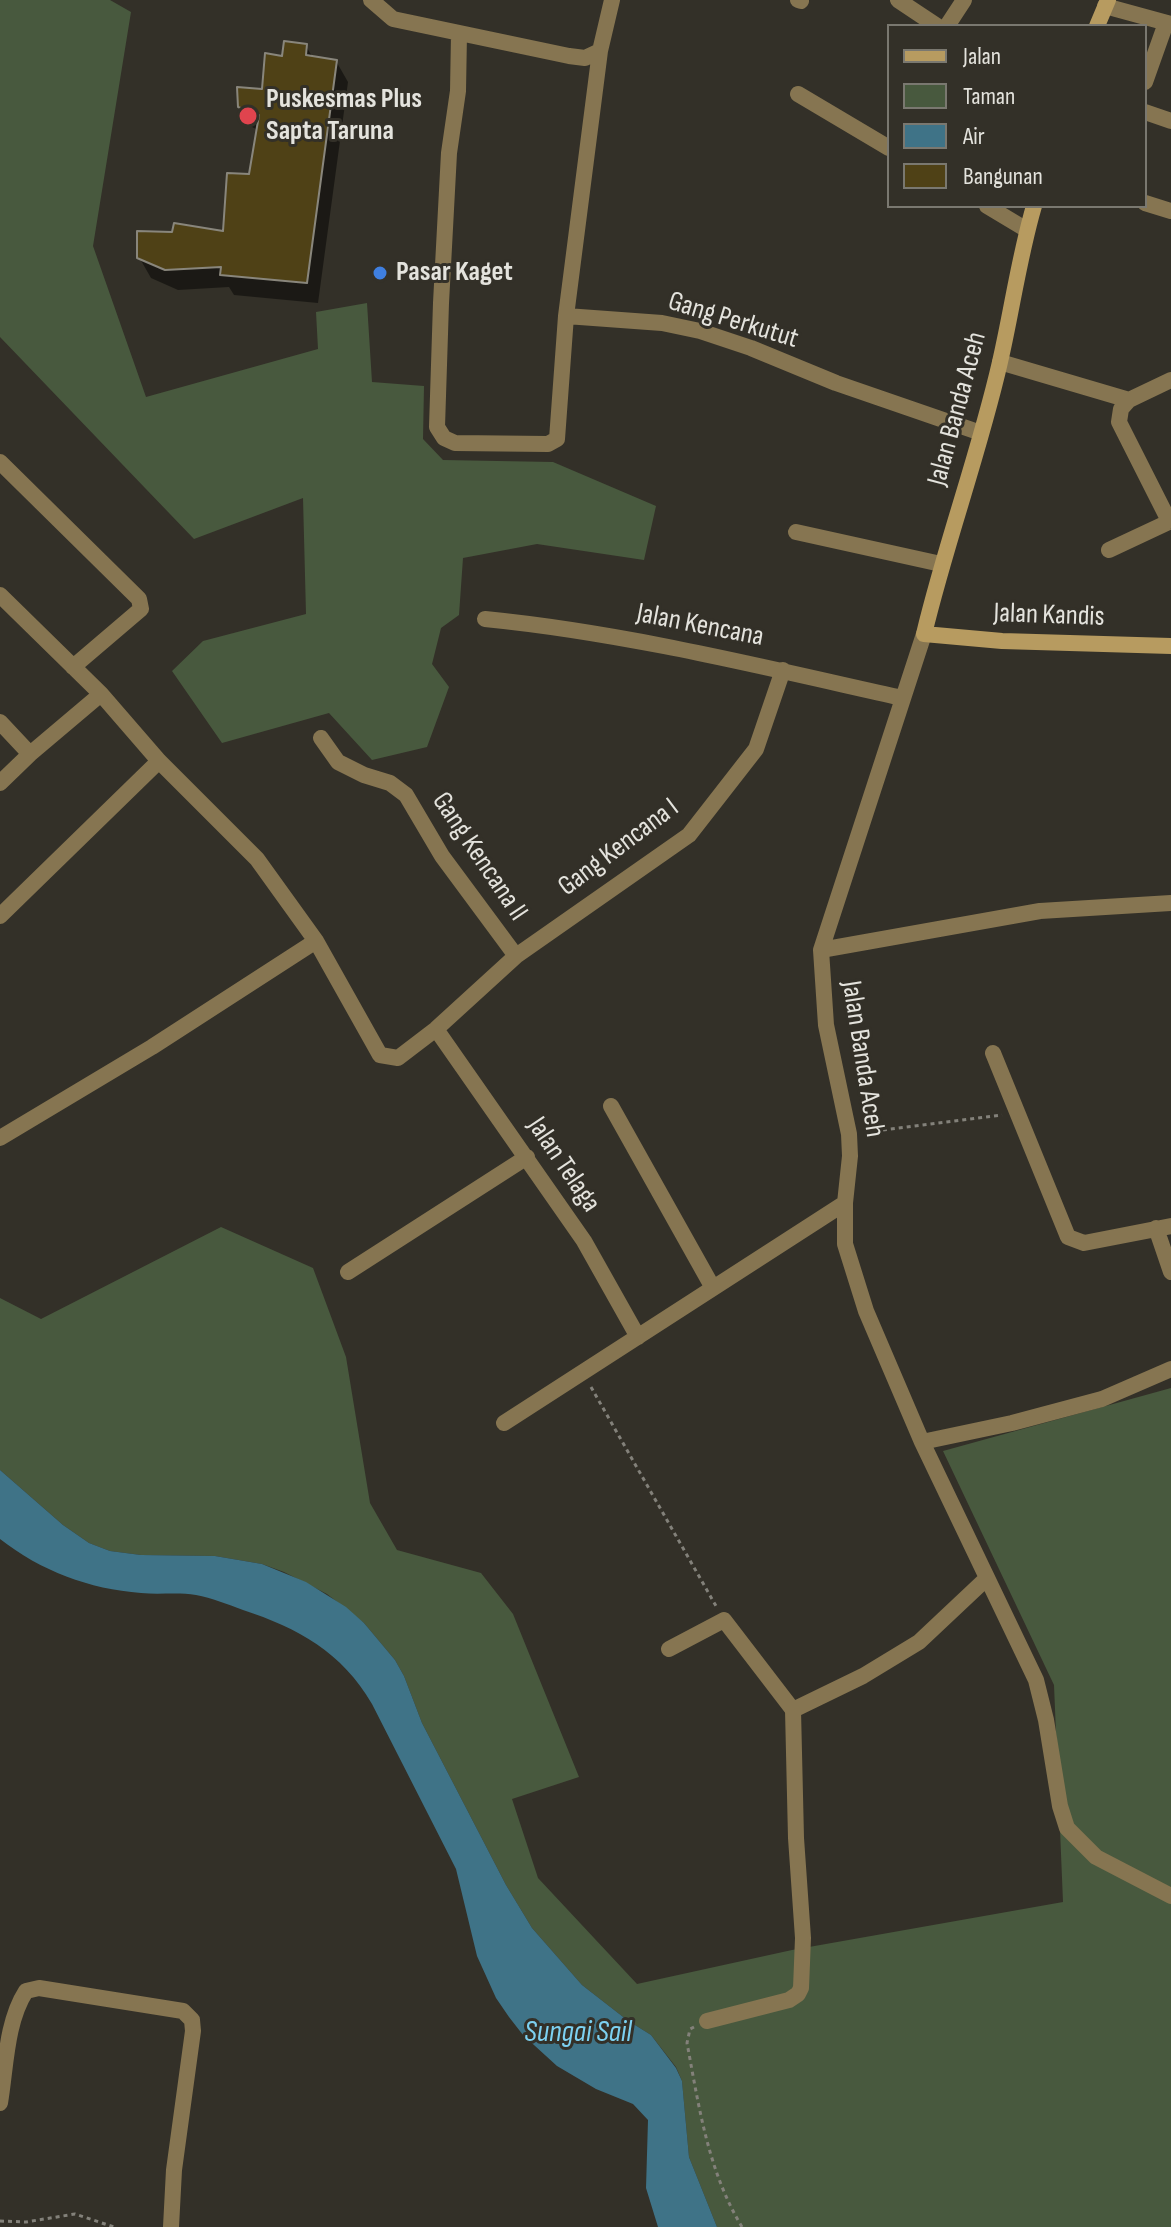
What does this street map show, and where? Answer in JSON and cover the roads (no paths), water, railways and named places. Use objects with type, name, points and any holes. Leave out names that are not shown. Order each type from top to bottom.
[{"type":"street","points":[[371,0],[393,19],[459,34],[585,58],[600,51]]},
{"type":"street","points":[[459,34],[458,91],[449,153],[441,288],[437,427],[444,438],[455,443],[548,444],[557,439],[560,426],[566,316],[600,51],[612,0]]},
{"type":"street","points":[[898,0],[934,24]]},
{"type":"street","points":[[948,24],[964,0]]},
{"type":"street","points":[[1098,24],[1107,3],[1168,24],[1147,77]]},
{"type":"street","points":[[798,94],[887,147]]},
{"type":"street","points":[[1147,113],[1171,121]]},
{"type":"street","points":[[1147,204],[1171,211]]},
{"type":"street","points":[[990,208],[1027,230]]},
{"type":"street","name":"Jalan Banda Aceh","points":[[1033,208],[1000,362],[941,564],[924,634],[821,950],[826,1025],[849,1134],[845,1203],[847,1255],[866,1311],[922,1442],[1036,1680],[1067,1828],[1096,1857],[1171,1896]]},
{"type":"street","name":"Gang Perkutut","points":[[566,316],[662,323],[700,331],[836,383],[981,433]]},
{"type":"street","points":[[1000,362],[1129,400]]},
{"type":"street","points":[[1109,550],[1170,521],[1119,422],[1121,409],[1129,400],[1171,380]]},
{"type":"street","points":[[0,462],[139,599],[141,609],[73,667]]},
{"type":"street","points":[[796,532],[941,564]]},
{"type":"street","points":[[0,595],[101,694],[159,761],[257,859],[316,941],[152,1047],[0,1138]]},
{"type":"street","name":"Jalan Kencana","points":[[485,619],[623,637],[902,698]]},
{"type":"street","name":"Jalan Kandis","points":[[924,634],[1002,641],[1171,646]]},
{"type":"street","name":"Gang Kencana I","points":[[316,941],[380,1055],[398,1058],[436,1029],[516,956],[689,835],[756,749],[783,670]]},
{"type":"street","points":[[0,783],[101,694]]},
{"type":"street","points":[[0,722],[30,754]]},
{"type":"street","name":"Gang Kencana II","points":[[321,738],[338,762],[390,783],[406,795],[442,856],[516,956]]},
{"type":"street","points":[[0,916],[159,761]]},
{"type":"street","points":[[821,950],[1040,911],[1171,903]]},
{"type":"street","name":"Jalan Telaga","points":[[436,1029],[584,1241],[638,1337]]},
{"type":"street","points":[[993,1053],[1068,1237],[1084,1243],[1163,1227],[1171,1272]]},
{"type":"street","points":[[611,1106],[713,1288]]},
{"type":"street","points":[[348,1272],[527,1157]]},
{"type":"street","points":[[504,1423],[845,1203]]},
{"type":"street","points":[[922,1442],[1012,1423],[1102,1399],[1171,1369]]},
{"type":"street","points":[[793,1710],[863,1676],[919,1642],[987,1578]]},
{"type":"street","points":[[669,1649],[724,1620],[793,1710],[796,1838],[803,1938],[801,1988],[789,2000],[707,2021]]},
{"type":"street","points":[[0,2103],[18,2002],[26,1991],[39,1988],[183,2011],[192,2020],[193,2031],[174,2170],[171,2227]]},
{"type":"water","name":"Sungai Sail","points":[[0,1470],[63,1525],[89,1543],[110,1551],[141,1555],[215,1556],[262,1564],[306,1582],[346,1607],[364,1623],[395,1660],[404,1676],[422,1723],[506,1885],[532,1928],[582,1985],[651,2035],[676,2068],[682,2081],[689,2157],[717,2227],[658,2227],[646,2188],[648,2120],[633,2104],[596,2089],[557,2066],[523,2035],[496,1998],[477,1956],[456,1869],[372,1704],[347,1670],[333,1656],[300,1634],[220,1601],[189,1594],[122,1591],[84,1583],[32,1560],[0,1539]]},
{"type":"place","name":"Puskesmas Plus Sapta Taruna","points":[[248,116]]},
{"type":"place","name":"Pasar Kaget","points":[[380,273]]}]
